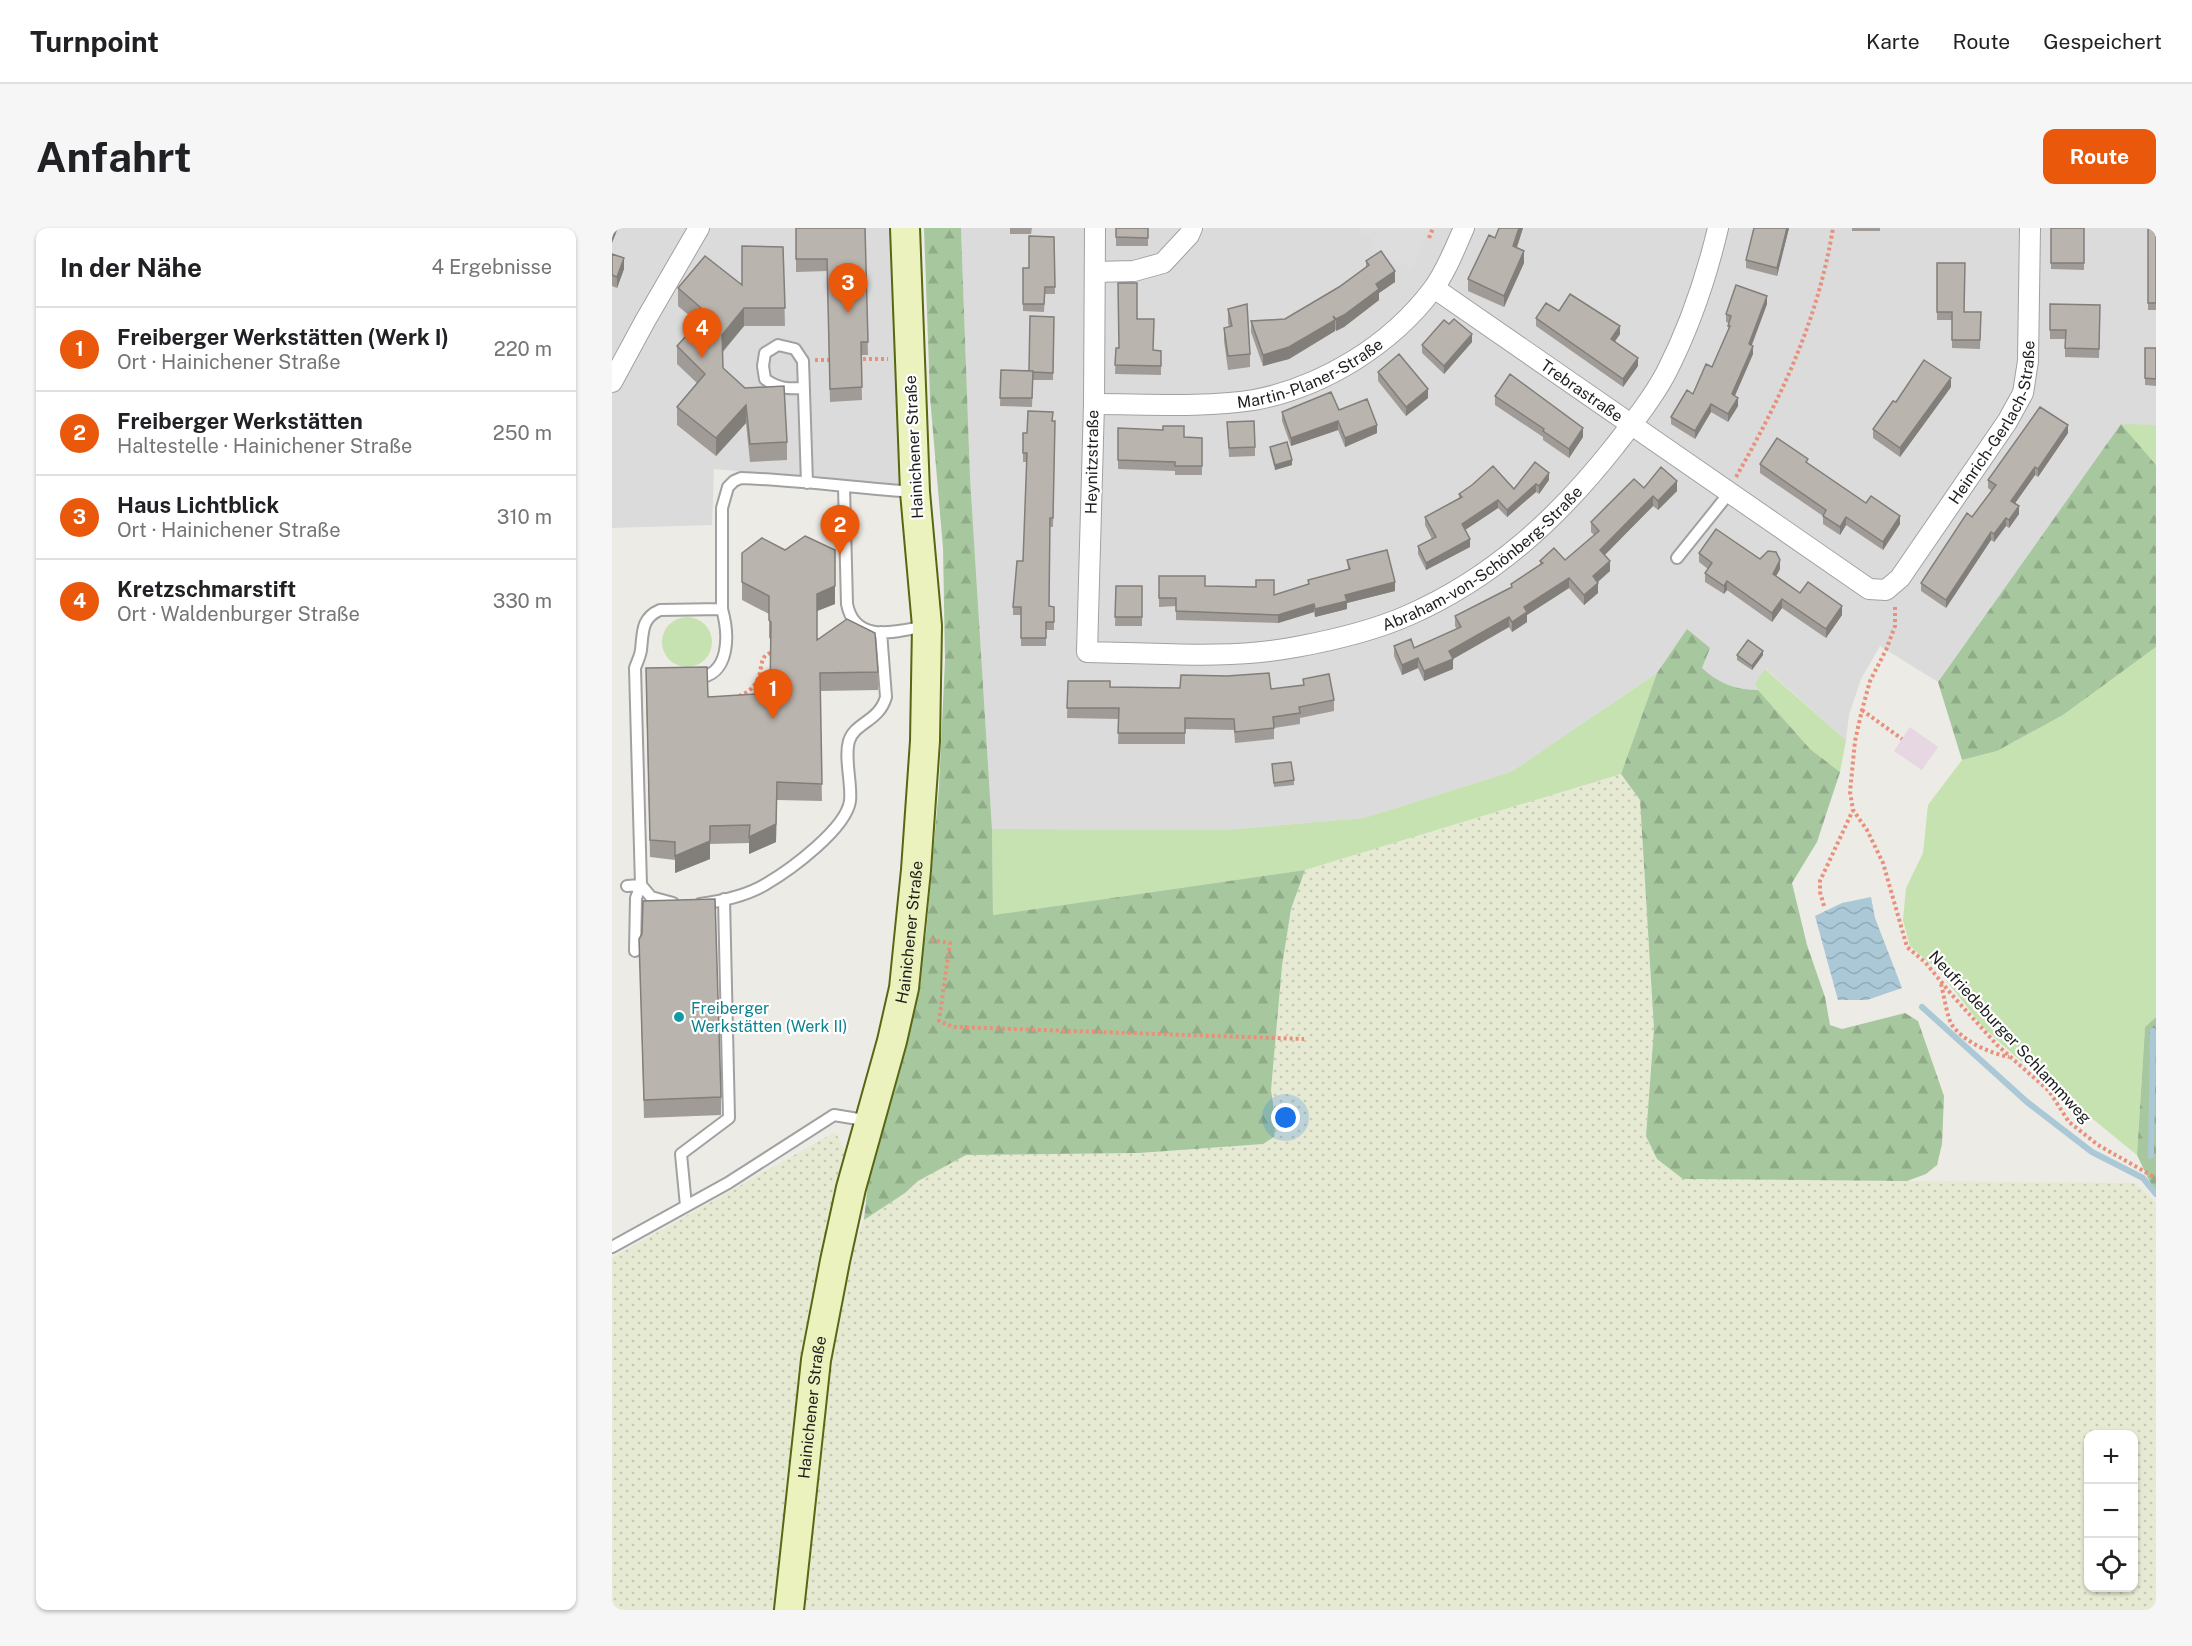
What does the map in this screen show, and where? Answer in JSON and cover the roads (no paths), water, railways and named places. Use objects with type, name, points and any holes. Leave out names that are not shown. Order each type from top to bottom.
[{"type":"main road","name":"Hainichener Straße","points":[[789,1610],[816,1360],[851,1188],[892,1041],[904,988],[910,934],[925,741],[927,626],[915,492],[906,233]]},
{"type":"street","points":[[612,382],[699,228]]},
{"type":"street","name":"Heynitzstraße","points":[[1087,652],[1094,404],[1095,228]]},
{"type":"street","points":[[1095,272],[1134,271],[1163,263],[1189,235],[1192,228]]},
{"type":"street","name":"Martin-Planer-Straße","points":[[1094,404],[1221,403],[1254,399],[1290,390],[1321,377],[1367,352],[1412,314],[1434,288],[1464,228]]},
{"type":"street","name":"Abraham-von-Schönberg-Straße","points":[[1087,652],[1222,655],[1259,652],[1331,640],[1372,629],[1408,615],[1471,581],[1505,558],[1543,527],[1571,499],[1632,424],[1665,374],[1692,315],[1707,273],[1718,228]]},
{"type":"street","name":"Heinrich-Gerlach-Straße","points":[[1886,590],[1900,578],[2007,422],[2023,393],[2028,361],[2030,228]]},
{"type":"street","name":"Trebrastraße","points":[[1434,288],[1869,589],[1886,590]]},
{"type":"lane","points":[[804,388],[787,389],[774,386],[765,379],[763,366],[765,353],[778,345],[795,349],[803,361],[804,388],[807,483]]},
{"type":"lane","points":[[680,678],[711,674],[724,658],[726,622],[722,609],[722,508],[728,487],[734,481],[741,478],[789,480],[915,492]]},
{"type":"lane","points":[[844,487],[847,604],[850,616],[855,624],[863,629],[881,632],[927,626]]},
{"type":"lane","points":[[1677,558],[1729,491]]},
{"type":"lane","points":[[635,951],[636,898],[641,885],[639,671],[645,622],[660,610],[722,609]]},
{"type":"lane","points":[[641,885],[651,897],[669,903],[687,905],[724,899],[765,885],[825,839],[838,824],[850,803],[848,743],[853,731],[865,725],[884,706],[886,697],[881,632]]},
{"type":"lane","points":[[627,886],[641,885]]},
{"type":"lane","points":[[686,1206],[681,1154],[729,1118],[724,899]]},
{"type":"lane","points":[[612,1247],[728,1182],[834,1114],[870,1121]]},
{"type":"water","points":[[1871,897],[1875,918],[1902,988],[1867,1000],[1838,1000],[1815,916],[1842,903]]},
{"type":"waterway","points":[[1922,1007],[2027,1102],[2092,1152],[2143,1178],[2156,1194]]},
{"type":"waterway","points":[[2151,1156],[2153,1031]]},
{"type":"place","name":"Haus Lichtblick","points":[[848,313]]},
{"type":"place","name":"Kretzschmarstift","points":[[702,358]]},
{"type":"place","name":"Freiberger Werkstätten","points":[[840,555]]},
{"type":"place","name":"Freiberger Werkstätten (Werk I)","points":[[773,719]]},
{"type":"place","name":"Freiberger Werkstätten (Werk II)","points":[[679,1017]]}]
